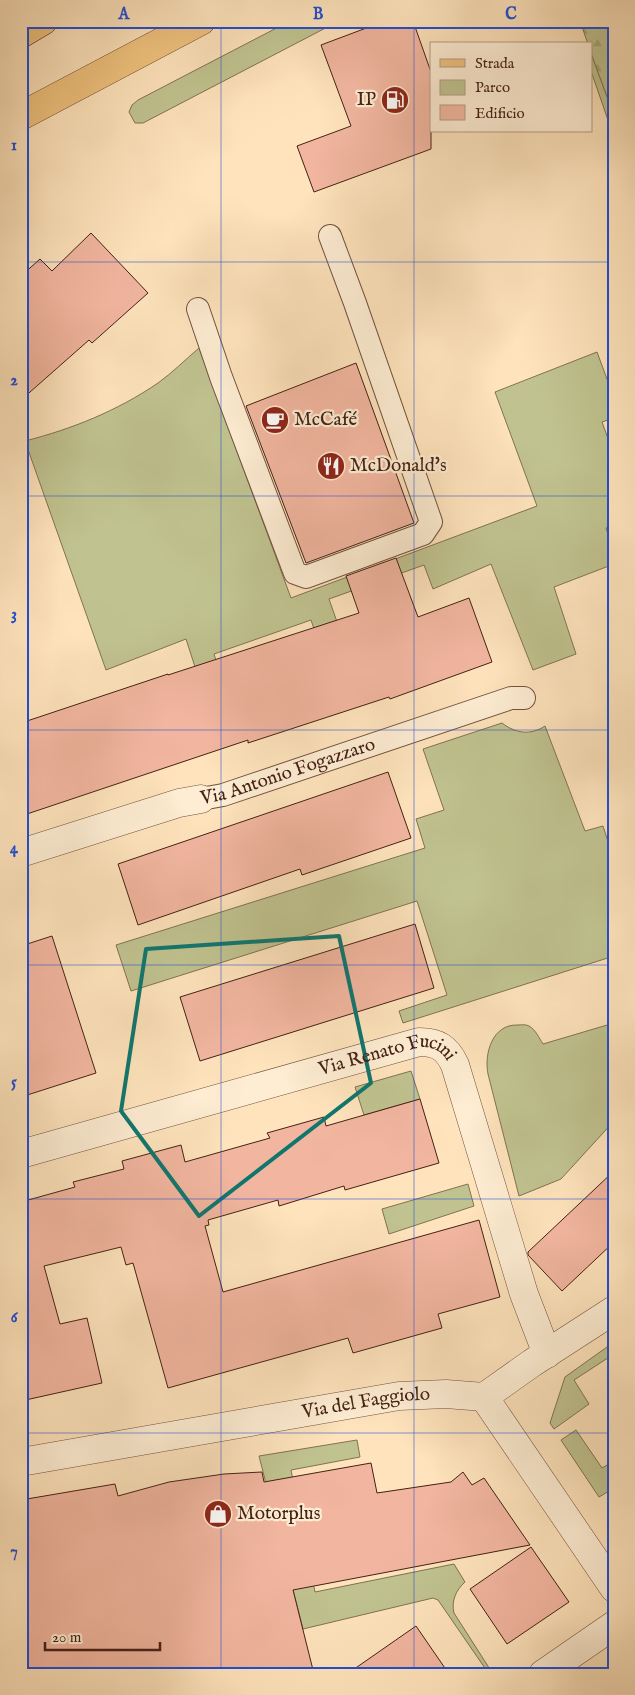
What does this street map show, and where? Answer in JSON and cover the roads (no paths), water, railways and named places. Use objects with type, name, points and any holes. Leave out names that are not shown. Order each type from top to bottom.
[{"type":"main road","points":[[21,34],[43,21]]},
{"type":"main road","points":[[21,116],[201,21]]},
{"type":"street","name":"Via Antonio Fogazzaro","points":[[21,854],[179,803],[201,799]]},
{"type":"street","name":"Via Renato Fucini","points":[[21,1154],[419,1042],[431,1042],[441,1047],[450,1056],[454,1065],[524,1294],[547,1354]]},
{"type":"street","points":[[614,1310],[484,1397],[614,1588]]},
{"type":"street","name":"Via del Faggiolo","points":[[21,1462],[399,1396],[446,1394],[484,1397]]},
{"type":"street","points":[[543,1674],[614,1625]]},
{"type":"lane","points":[[198,309],[221,377],[295,573],[306,577],[423,534],[431,522],[330,236]]},
{"type":"lane","name":"Via Antonio Fogazzaro","points":[[201,799],[223,795],[511,698],[524,698]]},
{"type":"place","name":"IP","points":[[395,100]]},
{"type":"place","name":"McCafé","points":[[275,420]]},
{"type":"place","name":"McDonald's","points":[[331,466]]},
{"type":"place","name":"Motorplus","points":[[218,1514]]}]
